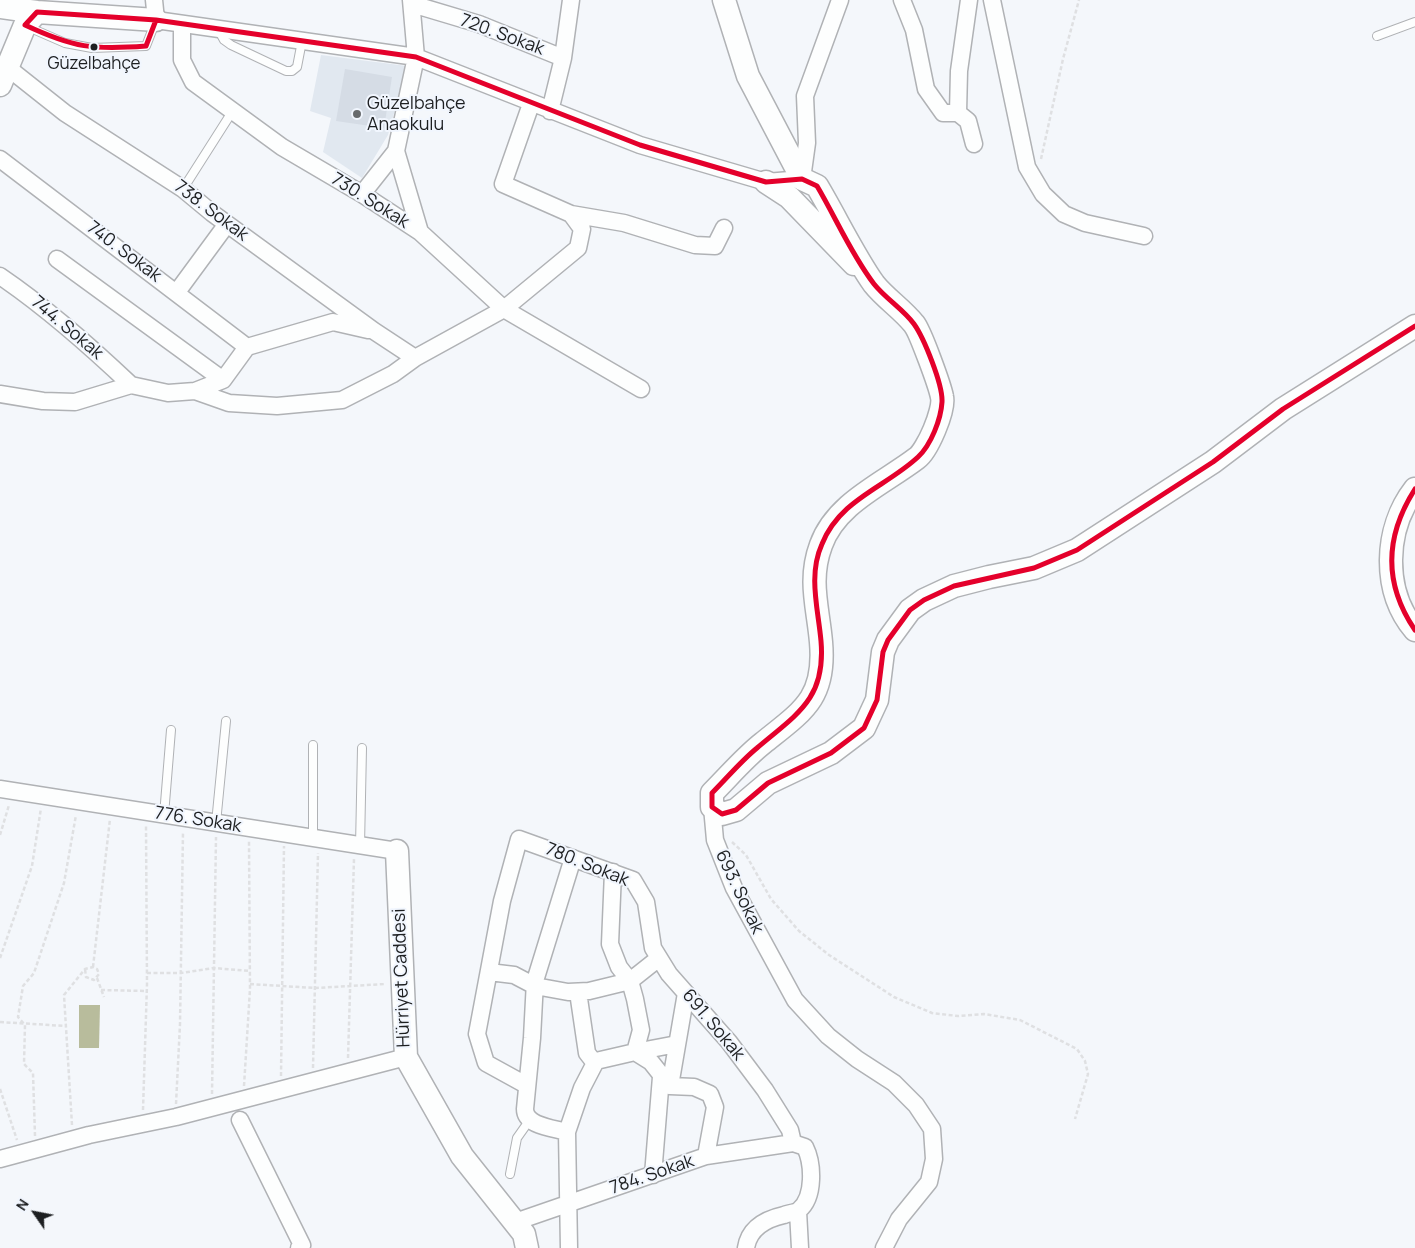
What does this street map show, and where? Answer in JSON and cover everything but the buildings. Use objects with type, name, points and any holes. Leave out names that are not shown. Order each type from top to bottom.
[{"type":"street","points":[[550,111],[563,58],[571,0]]},
{"type":"street","points":[[724,0],[748,76],[802,179]]},
{"type":"street","points":[[802,179],[807,143],[805,96],[840,0]]},
{"type":"street","points":[[902,0],[914,30],[926,89],[943,113],[958,113],[968,121],[974,144]]},
{"type":"street","points":[[958,113],[959,71],[969,0]]},
{"type":"street","points":[[992,0],[1027,168],[1051,203],[1064,214],[1085,223],[1144,236]]},
{"type":"street","points":[[362,194],[396,150],[416,56],[411,2]]},
{"type":"street","name":"720. Sokak","points":[[411,2],[479,24],[563,58]]},
{"type":"street","points":[[0,7],[31,19],[155,10],[182,24],[416,56],[531,104],[640,145],[766,182],[789,197],[874,284]]},
{"type":"street","points":[[3,76],[31,19]]},
{"type":"street","name":"730. Sokak","points":[[182,24],[182,60],[186,72],[193,82],[282,147],[362,194],[420,232],[504,309],[641,389]]},
{"type":"street","name":"738. Sokak","points":[[3,76],[65,113],[183,189],[227,224],[374,331],[415,358]]},
{"type":"street","points":[[531,104],[503,184],[571,214],[624,223],[696,246],[715,246],[724,228]]},
{"type":"street","points":[[396,150],[420,232]]},
{"type":"street","name":"740. Sokak","points":[[0,159],[247,347]]},
{"type":"street","points":[[766,182],[802,179],[817,186],[874,284]]},
{"type":"street","points":[[195,391],[229,403],[277,406],[342,400],[393,374],[415,358],[504,309],[578,248],[582,229],[571,214]]},
{"type":"street","points":[[177,292],[227,224]]},
{"type":"street","points":[[57,259],[223,380]]},
{"type":"street","name":"744. Sokak","points":[[0,276],[33,299],[131,385]]},
{"type":"street","name":"693. Sokak","points":[[874,284],[915,325],[943,399],[930,441],[919,457],[836,516],[827,532],[816,563],[813,594],[821,642],[819,683],[804,709],[791,723],[762,744],[712,793],[712,807],[715,840],[734,888],[795,1000],[828,1036],[857,1059],[894,1083],[916,1104],[932,1129],[934,1159],[929,1182],[899,1219],[884,1248]]},
{"type":"street","points":[[0,394],[43,401],[76,402],[131,385],[168,393],[195,391],[223,380],[247,347],[333,322],[374,331]]},
{"type":"street","points":[[712,807],[722,814],[736,810],[768,783],[831,753],[864,728],[877,700],[883,652],[888,640],[910,610],[924,600],[954,586],[1034,568],[1077,550],[1213,462],[1300,398],[1415,326]]},
{"type":"street","points":[[1415,489],[1408,499],[1395,528],[1390,561],[1392,581],[1403,615],[1415,630]]},
{"type":"street","name":"776. Sokak","points":[[7,790],[397,851]]},
{"type":"street","name":"780. Sokak","points":[[489,972],[502,901],[519,839],[633,880],[646,902]]},
{"type":"street","name":"Hürriyet Caddesi","points":[[397,851],[406,1057],[462,1156],[516,1222],[524,1234],[527,1248]]},
{"type":"street","points":[[567,1132],[529,1121],[525,1115],[535,986],[573,858]]},
{"type":"street","points":[[613,872],[610,944],[619,967],[630,981],[641,1030],[635,1052]]},
{"type":"street","name":"691. Sokak","points":[[646,902],[653,948],[659,958],[669,974],[729,1042],[765,1090],[790,1130],[793,1143]]},
{"type":"street","points":[[526,1086],[486,1063],[477,1034],[489,972],[514,976],[535,986],[578,992],[630,981],[659,958]]},
{"type":"street","points":[[578,992],[586,1053],[594,1062],[677,1044]]},
{"type":"street","points":[[653,1175],[666,1082],[677,1044],[686,993]]},
{"type":"street","points":[[635,1052],[651,1062],[666,1082],[694,1087],[710,1094],[715,1106],[706,1156]]},
{"type":"street","points":[[0,1160],[72,1139],[176,1118],[406,1057]]},
{"type":"street","points":[[568,1248],[567,1132],[582,1088],[596,1061]]},
{"type":"street","points":[[240,1120],[302,1246],[299,1248]]},
{"type":"street","points":[[793,1143],[805,1147],[810,1162],[808,1192],[798,1211],[800,1248]]},
{"type":"street","name":"784. Sokak","points":[[516,1222],[706,1156],[793,1143]]},
{"type":"street","points":[[746,1248],[749,1236],[754,1229],[772,1218],[798,1211]]},
{"type":"lane","points":[[31,19],[65,43],[92,48],[146,46],[155,10]]},
{"type":"lane","points":[[1377,36],[1415,22]]},
{"type":"lane","points":[[218,29],[224,40],[231,45],[286,71],[292,71],[297,66],[302,41]]},
{"type":"lane","points":[[183,189],[232,112]]},
{"type":"lane","points":[[216,823],[226,721]]},
{"type":"lane","points":[[164,815],[171,730]]},
{"type":"lane","points":[[313,746],[316,838]]},
{"type":"lane","points":[[357,845],[362,748]]},
{"type":"lane","points":[[510,1174],[517,1138],[529,1121]]},
{"type":"path","points":[[1037,183],[1062,59],[1079,0]]},
{"type":"path","points":[[0,835],[7,790]]},
{"type":"path","points":[[0,958],[32,866],[43,796]]},
{"type":"path","points":[[28,1152],[32,1073],[24,1064],[24,1025],[18,1017],[22,986],[34,973],[64,883],[78,801]]},
{"type":"path","points":[[93,967],[112,807]]},
{"type":"path","points":[[142,1124],[147,973],[146,812]]},
{"type":"path","points":[[176,1118],[184,818]]},
{"type":"path","points":[[212,1108],[216,823]]},
{"type":"path","points":[[244,1100],[250,984],[250,828]]},
{"type":"path","points":[[281,1090],[284,834]]},
{"type":"path","points":[[312,1082],[316,838]]},
{"type":"path","points":[[715,840],[733,842],[746,855],[771,899],[799,931],[829,955],[894,997],[919,1009],[945,1015],[984,1014],[1020,1020],[1072,1045],[1085,1061],[1088,1074],[1075,1119]]},
{"type":"path","points":[[348,1072],[357,845]]},
{"type":"path","points":[[72,1139],[64,995],[85,970],[93,967]]},
{"type":"path","points":[[93,967],[99,972],[97,978],[104,997]]},
{"type":"path","points":[[147,973],[181,973],[214,968],[250,971]]},
{"type":"path","points":[[85,970],[86,977],[94,980],[97,978]]},
{"type":"path","points":[[250,984],[314,988],[402,984]]},
{"type":"path","points":[[101,990],[146,991]]},
{"type":"path","points":[[0,1022],[24,1025],[66,1026]]},
{"type":"path","points":[[0,1089],[28,1152]]},
{"type":"shaded area","name":"Güzelbahçe Anaokulu","points":[[321,55],[407,66],[388,135],[362,178],[323,152],[331,118],[310,111]]},
{"type":"shaded area","points":[[79,1005],[100,1005],[99,1048],[79,1048]]},
{"type":"transit line","points":[[37,12],[156,20],[146,46],[97,47],[84,46],[57,39],[25,25],[37,12]]},
{"type":"transit line","points":[[156,20],[416,57],[640,145],[766,182],[802,179],[817,186],[851,248],[874,284],[910,319],[918,331],[928,350],[936,374],[941,394],[941,409],[931,439],[923,452],[905,468],[852,505],[830,529],[818,556],[815,580],[821,641],[819,677],[806,704],[785,725],[745,758],[712,793],[712,807],[722,814],[736,810],[768,783],[831,753],[864,728],[877,700],[883,652],[888,640],[910,610],[924,600],[954,586],[1034,568],[1077,550],[1213,462],[1283,409],[1415,326]]},
{"type":"transit line","points":[[1415,489],[1398,524],[1393,542],[1392,560],[1397,595],[1415,630]]},
{"type":"place","name":"Güzelbahçe","points":[[94,47]]},
{"type":"place","name":"Güzelbahçe Anaokulu","points":[[357,114]]}]
